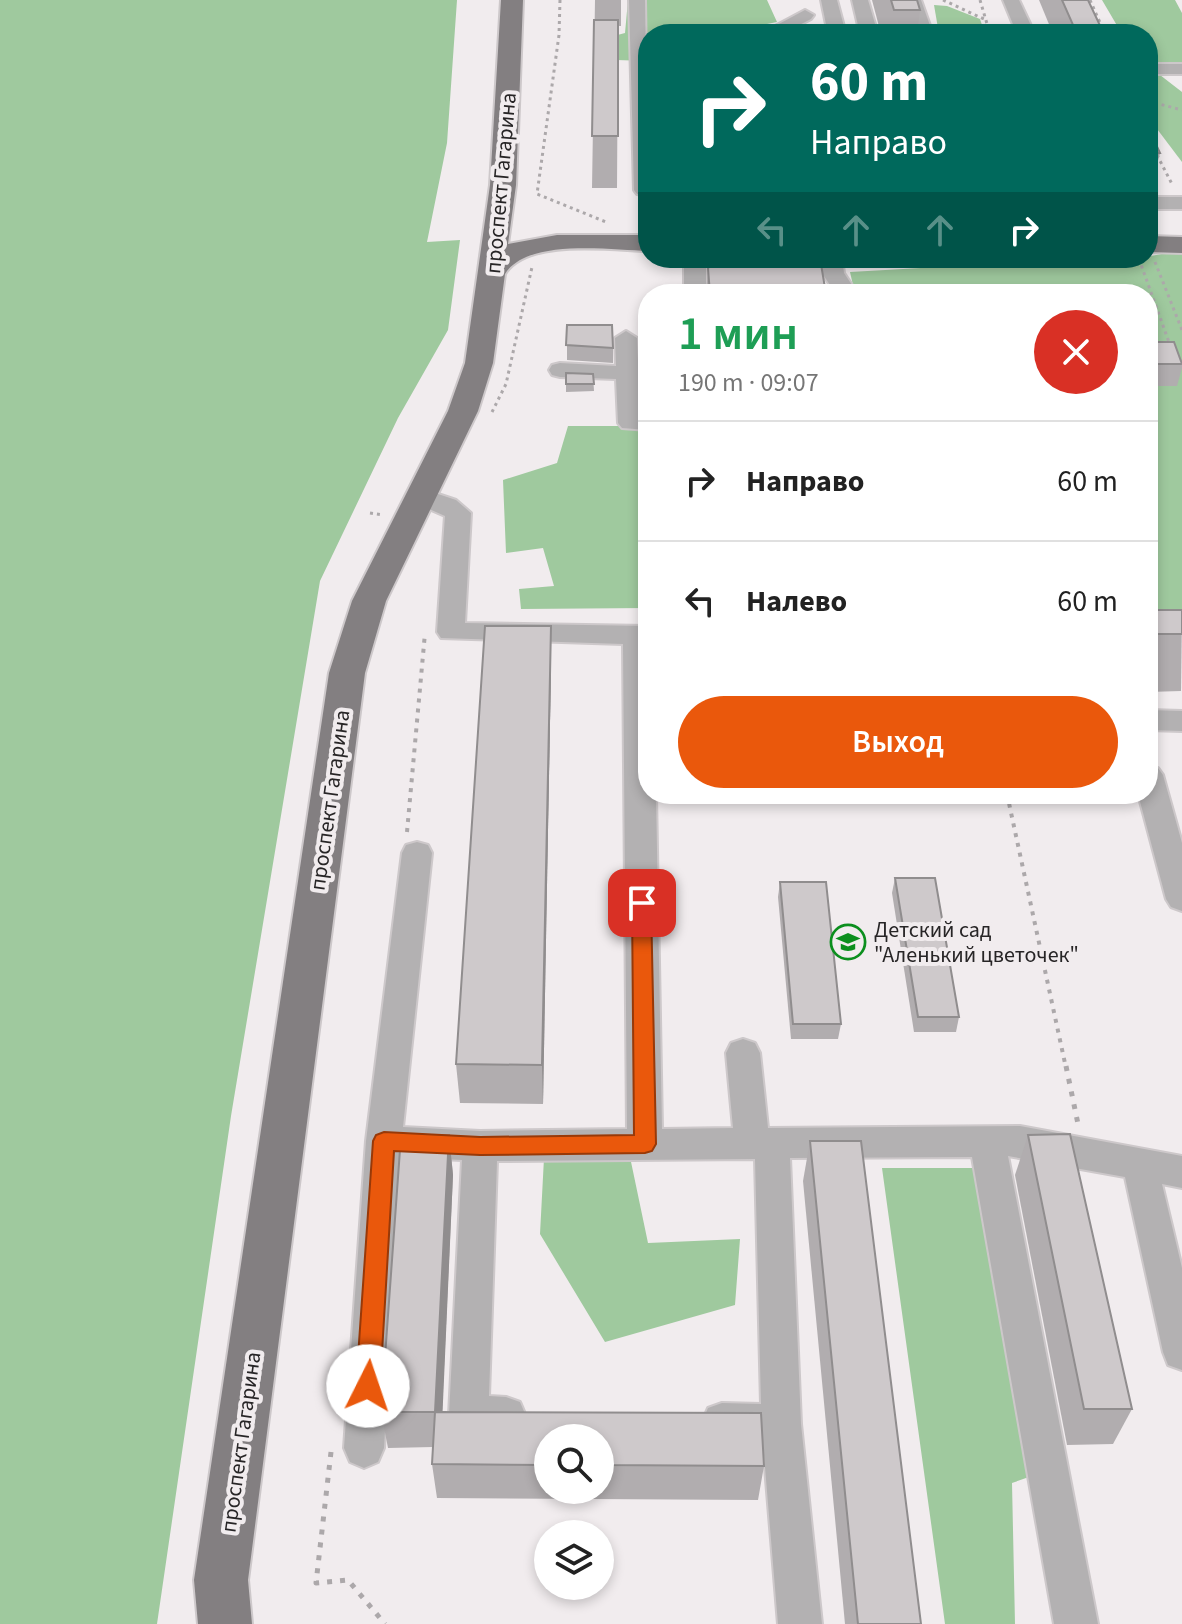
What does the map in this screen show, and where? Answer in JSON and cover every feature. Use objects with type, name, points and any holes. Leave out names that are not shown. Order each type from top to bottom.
[{"type":"main road","name":"проспект Гагарина","points":[[225,1624],[221,1580],[347,673],[369,601],[463,411],[479,363],[503,185],[512,0]]},
{"type":"main road","points":[[503,185],[510,210],[524,222],[585,242]]},
{"type":"main road","points":[[493,271],[509,253],[528,247],[585,242],[638,243]]},
{"type":"main road","points":[[1158,249],[1182,245]]},
{"type":"street","points":[[637,0],[639,24]]},
{"type":"street","points":[[829,0],[835,24]]},
{"type":"street","points":[[860,0],[866,24]]},
{"type":"street","points":[[913,0],[921,24]]},
{"type":"street","points":[[1011,0],[1022,24]]},
{"type":"street","points":[[788,24],[805,15]]},
{"type":"street","points":[[1158,69],[1182,69]]},
{"type":"street","points":[[1158,71],[1182,84]]},
{"type":"street","points":[[1158,203],[1182,203]]},
{"type":"street","points":[[626,338],[638,369],[630,423],[638,423]]},
{"type":"street","points":[[560,370],[638,369]]},
{"type":"street","points":[[420,496],[447,505],[458,513],[451,632],[638,635]]},
{"type":"street","points":[[1158,720],[1182,721]]},
{"type":"street","points":[[644,804],[645,1144]]},
{"type":"street","points":[[1156,804],[1182,899]]},
{"type":"street","points":[[364,1448],[384,1141],[417,853]]},
{"type":"street","points":[[743,1053],[762,1143],[781,1424],[800,1624]]},
{"type":"street","points":[[384,1141],[480,1146],[1020,1141],[1182,1172]]},
{"type":"street","points":[[987,1141],[1076,1624]]},
{"type":"street","points":[[480,1146],[469,1415],[547,1417]]},
{"type":"street","points":[[1140,1164],[1182,1352]]},
{"type":"street","points":[[688,1421],[781,1424]]},
{"type":"path","points":[[560,0],[559,35],[537,194],[608,222]]},
{"type":"path","points":[[943,0],[986,20]]},
{"type":"path","points":[[980,0],[987,24]]},
{"type":"path","points":[[1090,0],[1101,24]]},
{"type":"path","points":[[1158,104],[1182,110]]},
{"type":"path","points":[[1158,157],[1182,203]]},
{"type":"path","points":[[1157,268],[1182,330]]},
{"type":"path","points":[[1158,311],[1171,348]]},
{"type":"path","points":[[1009,804],[1084,1153]]},
{"type":"green space","points":[[0,0],[457,0],[447,143],[427,242],[460,240],[448,330],[398,418],[320,581],[231,1116],[157,1624],[0,1624]]},
{"type":"green space","points":[[628,0],[767,0],[777,22],[638,24],[638,61],[616,60],[610,37],[625,33]]},
{"type":"green space","points":[[1102,0],[1175,0],[1182,13],[1182,63],[1158,64],[1158,24],[1116,24]]},
{"type":"green space","points":[[934,5],[947,6],[980,19],[982,24],[937,24]]},
{"type":"green space","points":[[1158,75],[1182,92],[1182,162],[1158,130]]},
{"type":"green space","points":[[1182,254],[1182,611],[1158,610],[1158,284],[853,284],[850,272],[922,268],[1158,268],[1158,255]]},
{"type":"green space","points":[[568,426],[638,426],[638,608],[521,609],[519,589],[554,586],[543,548],[506,553],[503,480],[557,463]]},
{"type":"green space","points":[[630,1157],[648,1243],[740,1239],[735,1305],[605,1342],[540,1234],[544,1158]]},
{"type":"green space","points":[[882,1168],[986,1168],[1046,1471],[1012,1483],[1015,1624],[945,1624]]},
{"type":"building","points":[[891,0],[917,0],[920,10],[894,10]]},
{"type":"building","points":[[1062,0],[1088,0],[1099,24],[1073,24]]},
{"type":"building","points":[[594,20],[618,20],[618,136],[592,136]]},
{"type":"building","points":[[708,268],[822,268],[824,284],[709,284]]},
{"type":"building","points":[[567,325],[612,325],[613,348],[566,345]]},
{"type":"building","points":[[1158,342],[1174,342],[1182,364],[1158,364]]},
{"type":"building","points":[[566,373],[593,374],[594,384],[566,384]]},
{"type":"building","points":[[1158,610],[1182,610],[1182,634],[1158,634]]},
{"type":"building","points":[[485,626],[551,626],[542,1065],[456,1064]]},
{"type":"building","points":[[895,878],[935,878],[959,1017],[918,1017]]},
{"type":"building","points":[[780,882],[826,882],[841,1024],[793,1024]]},
{"type":"building","points":[[1070,1134],[1132,1409],[1084,1409],[1028,1135]]},
{"type":"building","points":[[449,1135],[435,1412],[381,1412],[401,1136]]},
{"type":"building","points":[[810,1141],[861,1141],[921,1624],[858,1624]]},
{"type":"building","points":[[435,1412],[761,1413],[764,1466],[614,1465],[614,1424],[534,1424],[534,1465],[432,1464]]},
{"type":"place","name":"Детский сад \"Аленький цветочек\"","points":[[848,942]]},
{"type":"route","points":[[368,1386],[384,1141],[480,1146],[645,1144],[642,903]]}]
